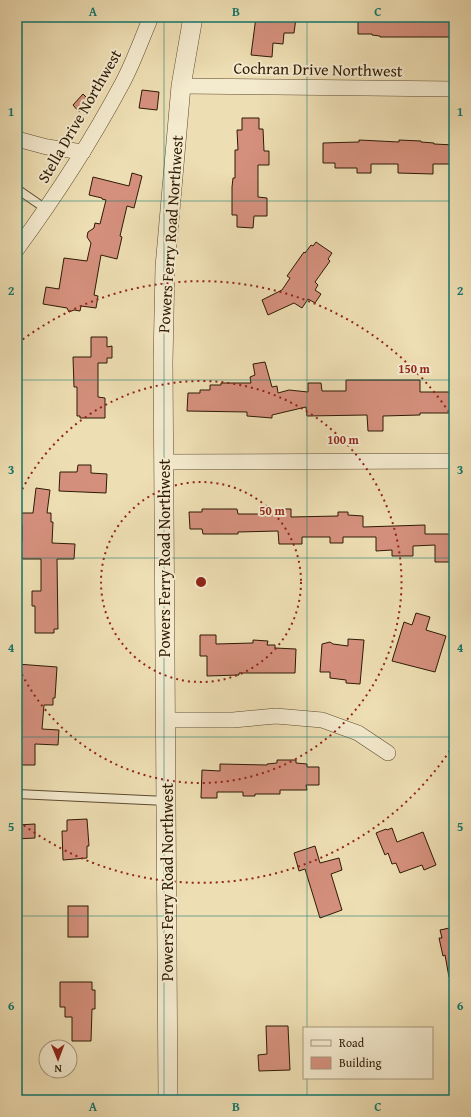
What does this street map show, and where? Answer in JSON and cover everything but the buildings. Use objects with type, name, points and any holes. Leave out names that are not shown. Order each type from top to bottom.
[{"type":"street","name":"Stella Drive Northwest","points":[[17,249],[46,209],[83,152],[124,80],[151,17]]},
{"type":"street","name":"Powers Ferry Road Northwest","points":[[168,1100],[163,362],[165,267],[181,86],[193,17]]},
{"type":"street","name":"Cochran Drive Northwest","points":[[181,86],[454,88]]},
{"type":"street","points":[[17,139],[47,147],[83,152]]},
{"type":"street","points":[[164,462],[454,462]]},
{"type":"street","points":[[166,720],[233,720],[276,716],[322,720],[358,733],[388,753]]},
{"type":"lane","points":[[19,193],[46,209]]},
{"type":"lane","points":[[17,794],[166,801]]}]
